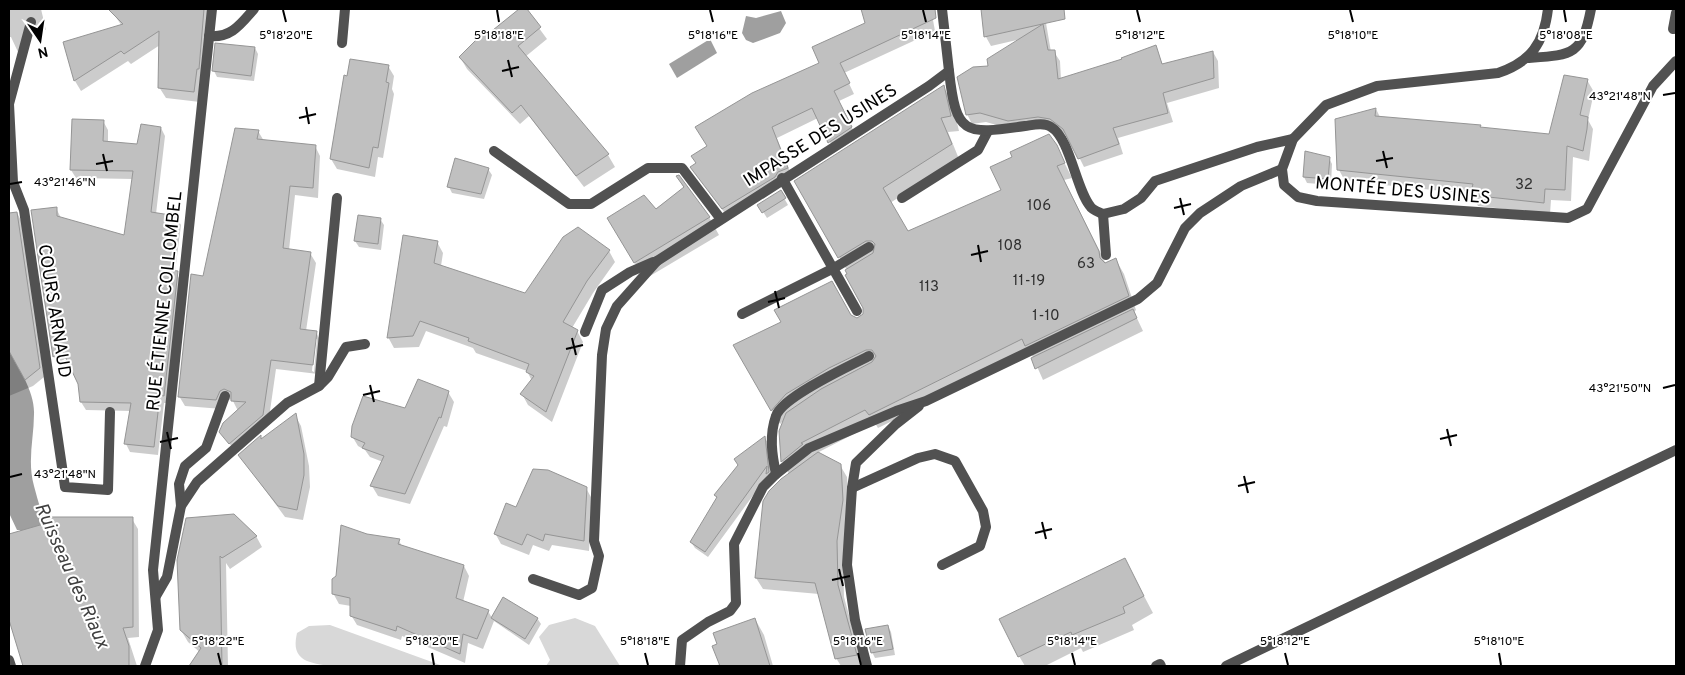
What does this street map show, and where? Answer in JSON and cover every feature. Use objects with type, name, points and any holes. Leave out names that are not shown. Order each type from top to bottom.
[{"type":"street","name":"RUE ÉTIENNE COLLOMBEL","points":[[146,666],[158,630],[153,570],[212,9]]},
{"type":"street","points":[[209,36],[222,37],[239,26],[254,9]]},
{"type":"street","points":[[342,43],[345,9]]},
{"type":"street","points":[[942,9],[952,96],[960,120],[969,129],[988,132],[1039,124],[1051,127],[1060,138],[1090,207],[1103,214],[1124,209],[1141,198],[1155,181],[1257,147],[1293,138]]},
{"type":"street","points":[[680,666],[682,640],[708,622],[730,611],[736,602],[734,544],[763,487],[776,474],[809,448],[896,411],[926,401],[1138,299],[1157,283],[1185,228],[1200,213],[1241,186],[1282,169],[1293,138],[1326,105],[1377,86],[1498,73],[1511,69],[1527,58],[1539,43],[1546,29],[1548,9]]},
{"type":"street","points":[[1527,58],[1561,56],[1576,49],[1586,33],[1591,9]]},
{"type":"street","points":[[1672,29],[1676,13]]},
{"type":"street","name":"COURS ARNAUD","points":[[31,22],[9,104],[13,182],[24,210],[65,487],[108,490],[110,412]]},
{"type":"street","name":"MONTÉE DES USINES","points":[[1282,169],[1284,185],[1298,197],[1317,201],[1568,218],[1587,208],[1653,86],[1676,60]]},
{"type":"street","name":"IMPASSE DES USINES","points":[[657,261],[720,218],[929,86],[949,71]]},
{"type":"street","points":[[902,198],[978,150],[988,132]]},
{"type":"street","points":[[494,151],[569,204],[591,204],[648,168],[682,168],[720,218]]},
{"type":"street","points":[[782,178],[857,311]]},
{"type":"street","points":[[318,386],[338,198]]},
{"type":"street","points":[[1103,214],[1106,255]]},
{"type":"street","points":[[742,314],[834,268],[869,247]]},
{"type":"street","points":[[585,332],[602,290],[630,272],[657,261]]},
{"type":"street","points":[[533,579],[579,595],[592,588],[599,556],[594,541],[602,355],[606,329],[624,298],[657,261]]},
{"type":"street","points":[[182,506],[197,482],[249,435],[287,403],[318,386],[328,377],[346,347],[366,344]]},
{"type":"street","points":[[776,474],[771,448],[776,415],[805,389],[869,356]]},
{"type":"street","points":[[156,596],[167,577],[182,506],[179,484],[185,466],[206,448],[225,396]]},
{"type":"street","points":[[866,666],[855,620],[847,565],[852,488],[856,463],[896,424],[926,401]]},
{"type":"street","points":[[1226,666],[1676,450]]},
{"type":"street","points":[[852,488],[918,458],[935,454],[954,461],[983,511],[986,527],[980,546],[942,566]]},
{"type":"street","points":[[9,660],[12,666]]},
{"type":"street","points":[[1156,666],[1160,664],[1161,666]]},
{"type":"shaded area","points":[[781,11],[786,23],[780,33],[753,43],[746,40],[742,33],[746,16],[756,18]]},
{"type":"shaded area","points":[[710,39],[717,53],[677,78],[669,64]]},
{"type":"shaded area","points":[[9,351],[26,381],[34,406],[31,450],[32,477],[48,532],[65,578],[105,666],[84,666],[28,547],[26,547],[20,530],[17,530],[9,513]]},
{"type":"shaded area","points":[[575,618],[595,626],[620,666],[546,666],[550,660],[539,637],[549,625]]},
{"type":"shaded area","points":[[330,625],[443,666],[328,666],[312,663],[299,656],[296,650],[297,633],[309,626]]},
{"type":"building","points":[[108,9],[204,9],[199,69],[197,69],[194,92],[158,88],[159,31],[124,54],[121,51],[74,81],[63,42],[123,24]]},
{"type":"building","points":[[519,9],[527,9],[541,27],[518,46],[609,154],[576,176],[521,105],[512,113],[459,57],[485,31],[488,34]]},
{"type":"building","points":[[861,9],[935,9],[936,18],[840,63],[850,83],[834,91],[852,127],[828,143],[812,108],[772,127],[788,168],[778,172],[775,177],[722,209],[690,167],[696,163],[691,156],[707,146],[695,127],[752,93],[819,63],[812,47],[865,23]]},
{"type":"building","points":[[981,9],[1064,9],[1065,19],[984,37]]},
{"type":"building","points":[[1043,24],[1048,50],[1055,50],[1058,79],[1122,59],[1156,45],[1162,64],[1213,51],[1214,78],[1163,93],[1168,113],[1113,128],[1119,144],[1078,159],[1063,129],[1050,119],[1038,117],[1008,121],[980,113],[966,115],[957,77],[973,67],[988,66],[987,59]]},
{"type":"building","points":[[215,43],[255,47],[251,76],[212,71]]},
{"type":"building","points":[[350,59],[389,65],[386,82],[389,83],[378,148],[373,147],[369,168],[330,159],[344,75],[347,76]]},
{"type":"building","points":[[1564,75],[1588,79],[1580,115],[1588,117],[1587,129],[1583,151],[1567,146],[1565,190],[1545,189],[1544,203],[1470,195],[1473,184],[1337,170],[1335,119],[1376,108],[1375,116],[1481,125],[1480,127],[1549,134]]},
{"type":"building","points":[[944,85],[951,116],[941,118],[952,144],[883,188],[908,231],[1001,190],[990,167],[1012,157],[1010,152],[1049,134],[1057,145],[1065,163],[1057,166],[1099,251],[1100,258],[1105,263],[1116,258],[1129,296],[1025,346],[1022,339],[869,415],[865,410],[801,443],[803,444],[781,462],[779,431],[786,413],[821,389],[872,362],[876,356],[872,350],[866,350],[829,368],[786,394],[771,411],[733,345],[781,322],[774,310],[832,281],[851,315],[857,318],[863,314],[863,308],[845,275],[847,274],[845,270],[873,253],[875,244],[872,241],[866,241],[838,258],[794,181]]},
{"type":"building","points":[[72,119],[104,120],[103,141],[137,144],[141,124],[161,127],[151,212],[177,216],[170,270],[178,271],[164,396],[160,395],[154,447],[124,444],[131,403],[80,402],[78,384],[62,350],[53,357],[31,210],[57,207],[57,216],[124,235],[133,171],[70,170]]},
{"type":"building","points":[[235,128],[259,130],[257,139],[316,145],[313,188],[290,186],[283,248],[311,252],[300,329],[317,331],[313,365],[271,360],[263,415],[229,444],[219,432],[223,423],[246,402],[231,401],[231,392],[224,389],[220,391],[216,400],[178,397],[191,274],[203,276]]},
{"type":"building","points":[[1305,151],[1330,157],[1328,179],[1303,177]]},
{"type":"building","points":[[455,158],[489,168],[481,194],[447,187]]},
{"type":"building","points":[[679,175],[710,217],[634,263],[607,218],[644,195],[656,209],[684,187],[676,176]]},
{"type":"building","points":[[781,190],[786,198],[762,213],[757,205]]},
{"type":"building","points":[[17,212],[40,368],[25,380],[9,351],[9,213]]},
{"type":"building","points":[[358,215],[381,218],[378,244],[354,241]]},
{"type":"building","points":[[578,227],[610,250],[587,281],[563,322],[578,330],[546,412],[520,394],[534,376],[526,372],[529,364],[468,341],[469,338],[420,321],[413,336],[387,338],[403,235],[438,241],[434,263],[525,293],[563,237]]},
{"type":"building","points":[[1133,309],[1137,318],[1035,369],[1031,358]]},
{"type":"building","points":[[418,379],[449,391],[441,418],[439,417],[405,494],[370,486],[384,456],[362,448],[365,443],[351,437],[352,426],[363,396],[405,408]]},
{"type":"building","points":[[296,413],[304,454],[304,475],[297,510],[278,506],[238,455],[261,435],[261,439]]},
{"type":"building","points":[[765,436],[769,472],[766,474],[767,466],[705,552],[690,542],[717,497],[714,495],[738,465],[734,459]]},
{"type":"building","points":[[818,452],[841,464],[843,500],[837,541],[838,585],[857,655],[835,659],[815,583],[755,578],[763,501],[769,491],[781,479]]},
{"type":"building","points":[[533,469],[548,470],[587,487],[584,541],[545,534],[543,541],[527,534],[522,545],[494,534],[506,503],[516,507]]},
{"type":"building","points":[[234,514],[257,536],[222,558],[220,556],[222,666],[189,666],[201,648],[180,630],[177,560],[186,518]]},
{"type":"building","points":[[45,517],[133,517],[133,627],[123,628],[129,646],[129,666],[23,666],[9,620],[9,534],[47,523]]},
{"type":"building","points":[[341,525],[367,534],[400,539],[398,544],[464,565],[456,598],[489,610],[477,639],[463,634],[460,654],[397,626],[396,631],[350,616],[350,598],[332,594],[332,579],[336,576]]},
{"type":"building","points":[[1125,558],[1144,596],[1123,607],[1125,613],[1072,635],[1071,632],[1018,657],[999,619]]},
{"type":"building","points":[[503,597],[538,618],[525,639],[491,618]]},
{"type":"building","points":[[755,618],[770,666],[720,666],[712,646],[717,644],[713,633]]},
{"type":"building","points":[[888,625],[893,649],[871,653],[865,629]]},
{"type":"water label","name":"Ruisseau des Riaux","points":[[73,575]]}]
